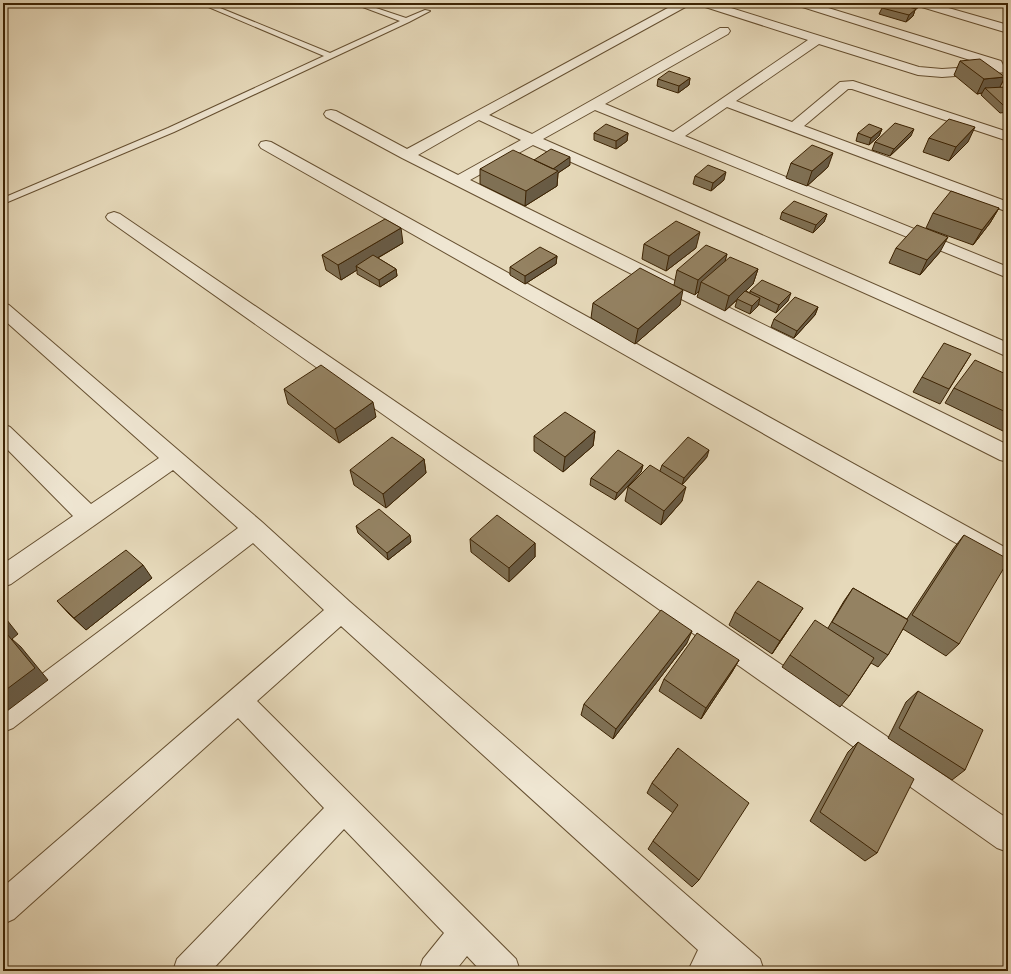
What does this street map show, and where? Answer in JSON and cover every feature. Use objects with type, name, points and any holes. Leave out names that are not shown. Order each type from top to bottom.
[{"type":"street","points":[[408,155],[478,115],[685,3]]},
{"type":"street","points":[[703,3],[914,70],[931,73],[1008,68]]},
{"type":"street","points":[[919,3],[1008,29]]},
{"type":"street","points":[[774,25],[801,8],[1008,68]]},
{"type":"street","points":[[460,180],[724,30]]},
{"type":"street","points":[[675,137],[818,39]]},
{"type":"street","points":[[794,127],[879,59]]},
{"type":"street","points":[[845,85],[853,85],[866,89],[1008,137]]},
{"type":"street","points":[[725,102],[1008,207]]},
{"type":"street","points":[[593,104],[1008,273]]},
{"type":"street","points":[[331,114],[408,155],[1008,454]]},
{"type":"street","points":[[478,115],[1008,351]]},
{"type":"street","points":[[266,145],[1008,562]]},
{"type":"street","points":[[114,217],[1008,837]]},
{"type":"street","points":[[3,310],[254,529],[711,959],[748,971]]},
{"type":"street","points":[[3,432],[89,518]]},
{"type":"street","points":[[3,577],[173,459]]},
{"type":"street","points":[[3,719],[254,529]]},
{"type":"street","points":[[3,908],[341,610]]},
{"type":"street","points":[[239,701],[504,971]]},
{"type":"street","points":[[189,971],[344,808]]},
{"type":"street","points":[[435,971],[465,932]]},
{"type":"lane","points":[[202,3],[331,56]]},
{"type":"lane","points":[[355,3],[407,21]]},
{"type":"lane","points":[[3,201],[171,130],[427,11]]},
{"type":"building","points":[[887,3],[894,3],[916,9],[909,15],[882,8]]},
{"type":"building","points":[[980,59],[1005,77],[984,79],[960,61]]},
{"type":"building","points":[[669,71],[690,78],[679,86],[658,79]]},
{"type":"building","points":[[1005,87],[1008,89],[1008,105],[1003,105],[985,88]]},
{"type":"building","points":[[949,119],[975,127],[956,147],[929,138]]},
{"type":"building","points":[[895,123],[914,129],[894,149],[875,142]]},
{"type":"building","points":[[606,124],[628,133],[616,141],[594,133]]},
{"type":"building","points":[[869,124],[882,129],[871,138],[858,133]]},
{"type":"building","points":[[812,145],[833,153],[812,171],[791,163]]},
{"type":"building","points":[[551,149],[570,157],[553,169],[534,160]]},
{"type":"building","points":[[513,150],[558,171],[526,191],[480,169]]},
{"type":"building","points":[[708,165],[726,172],[713,183],[695,176]]},
{"type":"building","points":[[951,191],[999,208],[982,230],[933,213]]},
{"type":"building","points":[[794,201],[827,214],[816,225],[782,212]]},
{"type":"building","points":[[385,219],[401,228],[338,265],[322,255]]},
{"type":"building","points":[[676,221],[700,232],[669,256],[644,244]]},
{"type":"building","points":[[917,225],[948,237],[927,260],[896,248]]},
{"type":"building","points":[[706,245],[727,254],[698,280],[677,270]]},
{"type":"building","points":[[540,247],[557,256],[525,276],[510,267]]},
{"type":"building","points":[[373,255],[396,269],[379,280],[356,266]]},
{"type":"building","points":[[730,257],[758,269],[729,296],[701,282]]},
{"type":"building","points":[[640,268],[683,290],[638,329],[593,303]]},
{"type":"building","points":[[762,280],[791,293],[779,305],[750,291]]},
{"type":"building","points":[[745,291],[760,298],[752,306],[737,299]]},
{"type":"building","points":[[795,297],[818,307],[797,331],[774,319]]},
{"type":"building","points":[[944,343],[971,354],[949,389],[922,377]]},
{"type":"building","points":[[975,360],[1008,375],[1008,413],[954,388]]},
{"type":"building","points":[[321,365],[373,402],[335,429],[284,389]]},
{"type":"building","points":[[565,412],[595,431],[565,457],[534,436]]},
{"type":"building","points":[[392,437],[424,459],[383,494],[350,470]]},
{"type":"building","points":[[688,437],[709,450],[684,478],[662,465]]},
{"type":"building","points":[[618,450],[643,465],[617,493],[591,478]]},
{"type":"building","points":[[650,465],[686,487],[664,511],[628,487]]},
{"type":"building","points":[[379,509],[410,535],[387,553],[356,526]]},
{"type":"building","points":[[497,515],[535,543],[509,568],[470,539]]},
{"type":"building","points":[[964,535],[1008,559],[1008,561],[959,644],[912,615]]},
{"type":"building","points":[[126,550],[143,565],[74,618],[57,601]]},
{"type":"building","points":[[758,581],[803,608],[780,641],[735,612]]},
{"type":"building","points":[[853,588],[908,620],[888,655],[832,622]]},
{"type":"building","points":[[661,610],[692,631],[616,729],[584,704]]},
{"type":"building","points":[[815,620],[874,658],[849,696],[790,655]]},
{"type":"building","points":[[697,633],[739,660],[706,708],[664,679]]},
{"type":"building","points":[[7,634],[35,668],[3,692],[3,637]]},
{"type":"building","points":[[918,691],[983,730],[965,770],[899,728]]},
{"type":"building","points":[[858,742],[914,779],[877,853],[820,812]]},
{"type":"building","points":[[678,748],[749,803],[699,880],[653,841],[678,805],[652,783]]}]
